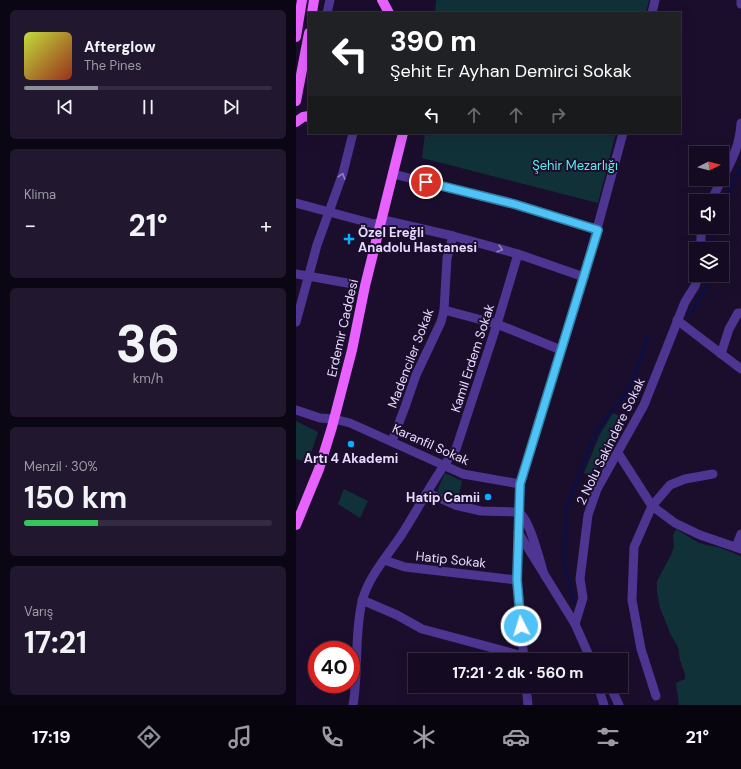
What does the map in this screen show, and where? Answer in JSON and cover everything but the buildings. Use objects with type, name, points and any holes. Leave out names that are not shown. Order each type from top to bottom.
[{"type":"main road","points":[[296,37],[302,0]]},
{"type":"main road","points":[[312,12],[314,0]]},
{"type":"main road","points":[[382,0],[388,12]]},
{"type":"main road","points":[[296,101],[307,61],[308,47]]},
{"type":"main road","points":[[296,122],[304,116],[308,116]]},
{"type":"main road","name":"Erdemir Caddesi","points":[[296,525],[319,469],[334,419],[352,350],[380,222],[403,134]]},
{"type":"street","points":[[327,12],[330,0]]},
{"type":"street","points":[[652,12],[655,0]]},
{"type":"street","points":[[729,166],[734,157],[740,136],[741,123]]},
{"type":"street","points":[[296,322],[317,245],[330,213],[343,174],[353,134]]},
{"type":"street","points":[[524,653],[517,580],[520,484],[598,230],[609,181],[623,134]]},
{"type":"street","points":[[393,174],[514,204],[598,230]]},
{"type":"street","points":[[296,204],[374,224],[388,221],[453,236],[518,254],[584,277]]},
{"type":"street","name":"Madenciler Sokak","points":[[392,441],[416,375],[434,337],[444,310],[447,258],[453,236]]},
{"type":"street","name":"Kamil Erdem Sokak","points":[[353,705],[356,692],[359,618],[362,600],[372,579],[401,536],[443,465],[456,450],[518,254]]},
{"type":"street","points":[[296,274],[353,284]]},
{"type":"street","name":"2 Nolu Sakindere Sokak","points":[[575,624],[583,598],[580,579],[588,515],[598,489],[644,405],[677,320],[696,282]]},
{"type":"street","points":[[444,310],[497,324],[561,350]]},
{"type":"street","points":[[721,354],[729,329],[738,313],[741,313]]},
{"type":"street","points":[[677,320],[741,369]]},
{"type":"street","name":"Karanfil Sokak","points":[[296,410],[320,418],[334,419],[350,423],[463,474],[520,484]]},
{"type":"street","points":[[618,453],[652,506],[675,523],[700,535],[738,548],[741,534]]},
{"type":"street","points":[[656,696],[641,649],[632,600],[634,547],[652,506],[670,486],[685,479],[713,474]]},
{"type":"street","points":[[428,492],[455,504],[481,511],[518,512],[522,514],[526,519],[543,571]]},
{"type":"street","points":[[518,532],[575,624],[587,653]]},
{"type":"street","name":"Hatip Sokak","points":[[384,560],[405,567],[517,580]]},
{"type":"street","points":[[362,600],[397,614],[422,629],[506,653]]},
{"type":"street","points":[[527,693],[528,705]]},
{"type":"street","points":[[600,693],[604,705]]},
{"type":"street","points":[[613,693],[619,705]]},
{"type":"green space","points":[[436,0],[649,0],[646,12],[435,12]]},
{"type":"green space","name":"Şehir Mezarlığı","points":[[425,134],[616,134],[598,203],[422,158]]},
{"type":"green space","points":[[613,413],[624,418],[611,439],[594,476],[584,473],[600,434]]},
{"type":"green space","points":[[296,421],[318,432],[308,462],[296,459]]},
{"type":"green space","points":[[445,473],[462,481],[458,500],[447,497],[437,491]]},
{"type":"green space","points":[[344,489],[368,501],[360,518],[338,504]]},
{"type":"green space","points":[[676,529],[699,543],[721,548],[741,556],[741,705],[679,705],[676,683],[685,679],[685,674],[680,660],[678,647],[671,635],[660,608],[657,592],[657,581],[671,555],[674,546],[673,536]]},
{"type":"waterway","points":[[728,194],[741,167]]},
{"type":"waterway","points":[[712,242],[713,234]]},
{"type":"waterway","points":[[687,315],[692,311],[706,288],[707,282]]},
{"type":"waterway","points":[[566,510],[586,455],[599,427],[628,391],[648,336]]},
{"type":"waterway","points":[[566,515],[565,566],[574,602]]},
{"type":"place","name":"Özel Ereğli Anadolu Hastanesi","points":[[349,239]]},
{"type":"place","name":"Artı 4 Akademi","points":[[351,444]]},
{"type":"place","name":"Hatip Camii","points":[[488,497]]},
{"type":"route","points":[[426,182],[514,204],[598,230],[520,484],[517,580],[521,626]]}]
